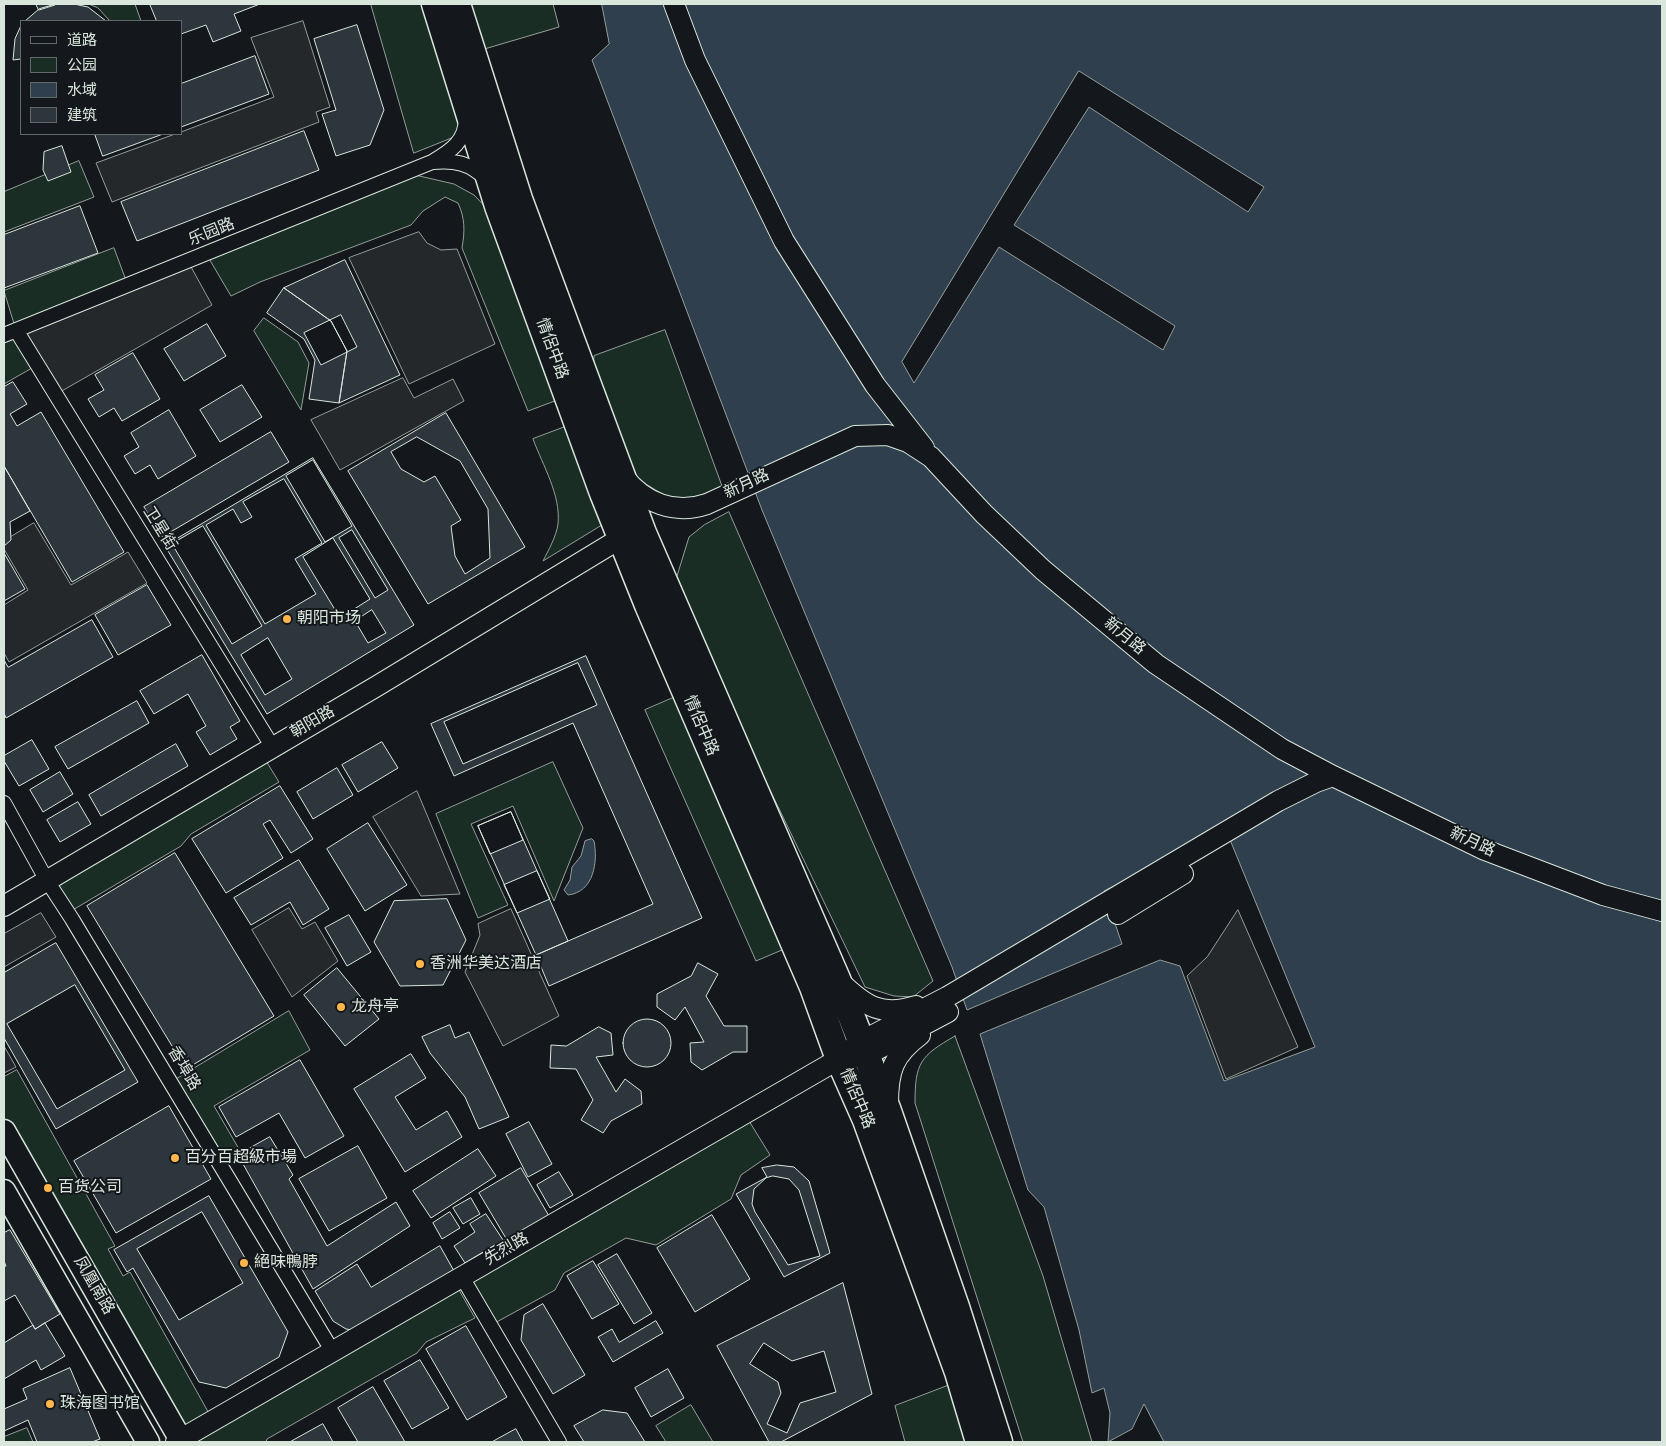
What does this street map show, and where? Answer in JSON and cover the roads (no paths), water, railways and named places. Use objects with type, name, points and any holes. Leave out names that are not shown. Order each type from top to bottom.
[{"type":"highway","name":"情侶中路","points":[[435,4],[492,186],[621,538],[813,987],[839,1059],[866,1120],[958,1372],[979,1442]]},
{"type":"highway","name":"情侶中路","points":[[457,4],[519,199],[621,473],[669,596],[837,979],[888,1111],[956,1307],[999,1442]]},
{"type":"main road","name":"凤凰南路","points":[[4,1131],[180,1441]]},
{"type":"main road","name":"凤凰南路","points":[[4,1191],[148,1442]]},
{"type":"street","points":[[674,4],[695,60],[784,241],[875,385],[931,457]]},
{"type":"street","points":[[432,162],[454,148],[460,141],[466,124],[466,106]]},
{"type":"street","points":[[432,162],[467,164],[476,169],[492,186]]},
{"type":"street","name":"乐园路","points":[[10,333],[432,162]]},
{"type":"street","name":"卫星街","points":[[10,333],[272,746]]},
{"type":"street","name":"新月路","points":[[621,473],[643,496],[674,508],[701,506],[855,436],[888,435],[908,442],[931,457],[984,514],[1043,570],[1156,664],[1282,749],[1369,794],[1485,850],[1603,895],[1662,911]]},
{"type":"street","name":"朝阳路","points":[[4,906],[46,879],[377,686],[621,538]]},
{"type":"street","points":[[888,1111],[888,1085],[892,1065],[907,1045],[950,1004],[1278,801],[1316,782],[1333,776]]},
{"type":"street","points":[[839,1059],[863,1049],[950,1004],[1151,894],[1296,803],[1315,794],[1329,792],[1347,790],[1369,794]]},
{"type":"street","name":"香埠路","points":[[4,803],[46,879],[333,1352]]},
{"type":"street","points":[[837,979],[858,1000],[884,1010],[903,1010],[950,1004]]},
{"type":"street","name":"先烈路","points":[[180,1441],[839,1059]]},
{"type":"street","points":[[462,1276],[559,1442]]},
{"type":"water","points":[[602,4],[1662,4],[1662,1442],[1164,1442],[1144,1404],[1132,1429],[1108,1442],[1110,1413],[1104,1388],[1092,1393],[1079,1330],[1044,1207],[1028,1190],[980,1034],[1160,960],[1180,966],[1224,1081],[1315,1047],[1226,830],[1104,891],[1122,944],[967,1010],[952,967],[762,510],[592,60],[609,44]]},
{"type":"water","points":[[592,839],[594,841],[595,858],[589,882],[577,893],[568,895],[564,890],[570,880],[572,867],[581,856],[585,841]]},
{"type":"place","name":"朝阳市场","points":[[287,619]]},
{"type":"place","name":"香洲华美达酒店","points":[[420,964]]},
{"type":"place","name":"龙舟亭","points":[[341,1007]]},
{"type":"place","name":"百分百超級市場","points":[[175,1158]]},
{"type":"place","name":"百货公司","points":[[48,1188]]},
{"type":"place","name":"絕味鴨脖","points":[[244,1263]]},
{"type":"place","name":"珠海图书馆","points":[[50,1404]]}]
